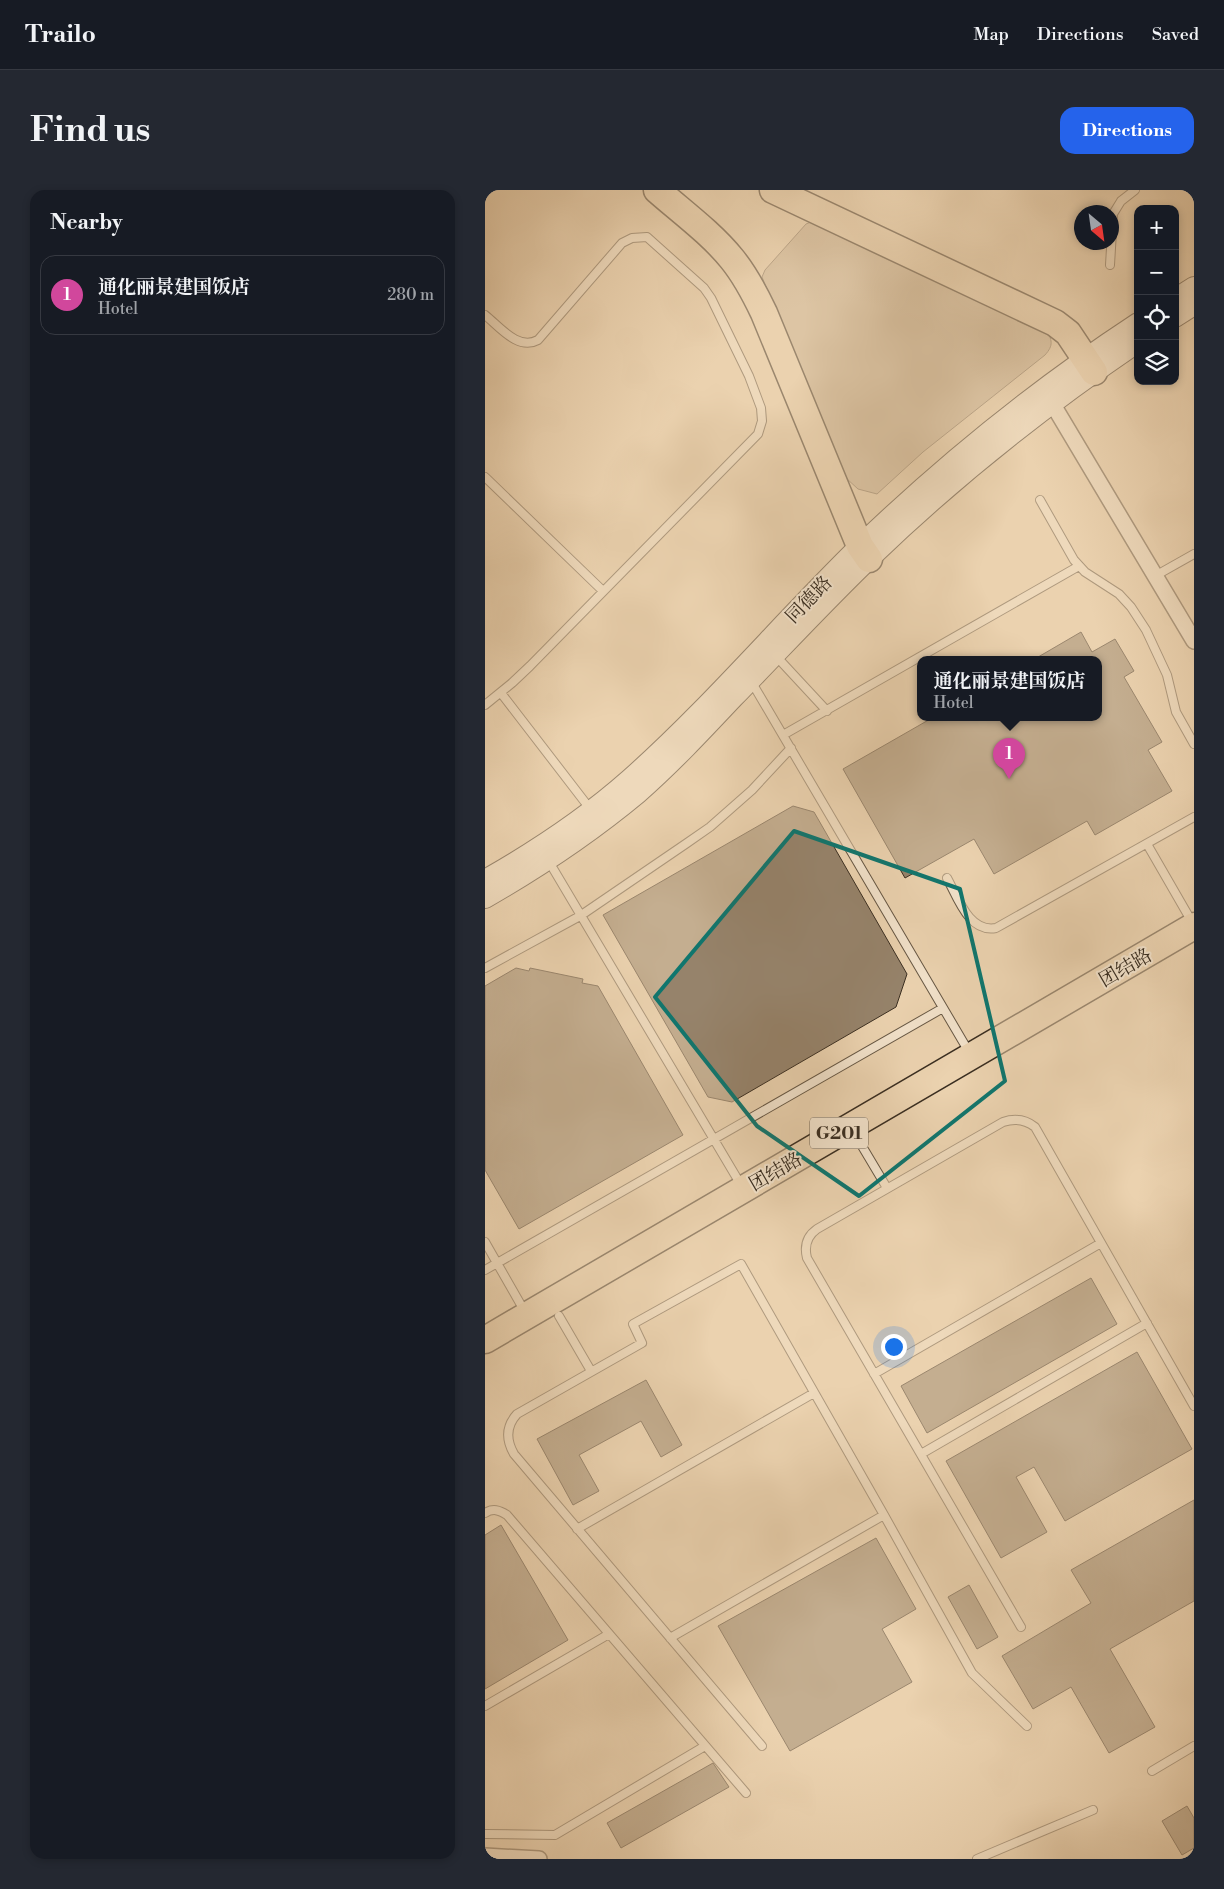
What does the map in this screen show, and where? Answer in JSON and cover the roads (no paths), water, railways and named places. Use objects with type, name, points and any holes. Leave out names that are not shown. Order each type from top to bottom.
[{"type":"highway","points":[[657,190],[718,244],[740,270],[755,294],[765,312],[865,553]]},
{"type":"highway","points":[[773,190],[1055,323],[1068,333],[1090,366]]},
{"type":"highway","name":"团结路","points":[[485,1340],[1194,926]]},
{"type":"highway","name":"团结路","points":[[485,1359],[1194,946]]},
{"type":"main road","points":[[1179,296],[1194,287]]},
{"type":"main road","points":[[1179,314],[1194,305]]},
{"type":"main road","name":"同德路","points":[[485,898],[548,860],[639,792],[693,740],[775,655],[865,553],[1052,403],[1134,327]]},
{"type":"main road","name":"同德路","points":[[485,880],[545,844],[628,780],[865,553],[960,456],[1008,417],[1090,366],[1134,344]]},
{"type":"street","points":[[1052,403],[1194,641]]},
{"type":"street","points":[[485,1856],[539,1859]]},
{"type":"lane","points":[[1110,265],[1113,214],[1121,201],[1135,190]]},
{"type":"lane","points":[[485,315],[515,340],[524,343],[534,342],[538,340],[622,244],[632,238],[647,237],[704,288],[711,298],[749,376],[762,415],[761,428],[758,434],[501,693],[485,705]]},
{"type":"lane","points":[[485,477],[603,591]]},
{"type":"lane","points":[[1040,500],[1079,566],[1094,578],[1111,587],[1131,608],[1157,652],[1167,675],[1177,712],[1194,744]]},
{"type":"lane","points":[[1155,576],[1194,554]]},
{"type":"lane","points":[[923,656],[1079,566]]},
{"type":"lane","points":[[775,655],[827,711]]},
{"type":"lane","points":[[783,736],[917,659]]},
{"type":"lane","points":[[751,680],[971,1056]]},
{"type":"lane","points":[[501,693],[591,810]]},
{"type":"lane","points":[[485,968],[581,916],[710,827],[752,790],[791,748]]},
{"type":"lane","points":[[947,878],[972,922],[982,928],[996,928],[1194,817]]},
{"type":"lane","points":[[1147,844],[1194,926]]},
{"type":"lane","points":[[548,860],[743,1189]]},
{"type":"lane","points":[[485,1270],[943,1008]]},
{"type":"lane","points":[[1021,1627],[807,1258],[805,1246],[813,1232],[1003,1122],[1015,1119],[1022,1120],[1035,1127],[1194,1406]]},
{"type":"lane","points":[[859,1141],[887,1188]]},
{"type":"lane","points":[[485,1242],[527,1316]]},
{"type":"lane","points":[[874,1374],[1101,1242]]},
{"type":"lane","points":[[762,1746],[514,1454],[508,1442],[508,1430],[517,1414],[642,1343],[633,1324],[741,1264],[972,1673],[1027,1726]]},
{"type":"lane","points":[[559,1316],[591,1372]]},
{"type":"lane","points":[[921,1454],[1147,1323]]},
{"type":"lane","points":[[577,1529],[814,1393]]},
{"type":"lane","points":[[485,1513],[491,1509],[507,1515],[746,1793]]},
{"type":"lane","points":[[670,1638],[884,1515]]},
{"type":"lane","points":[[485,1706],[609,1634]]},
{"type":"lane","points":[[485,1834],[555,1835],[705,1746]]},
{"type":"lane","points":[[1152,1771],[1194,1746]]},
{"type":"lane","points":[[977,1859],[1093,1810]]},
{"type":"place","name":"通化丽景建国饭店","points":[[1009,779]]}]
